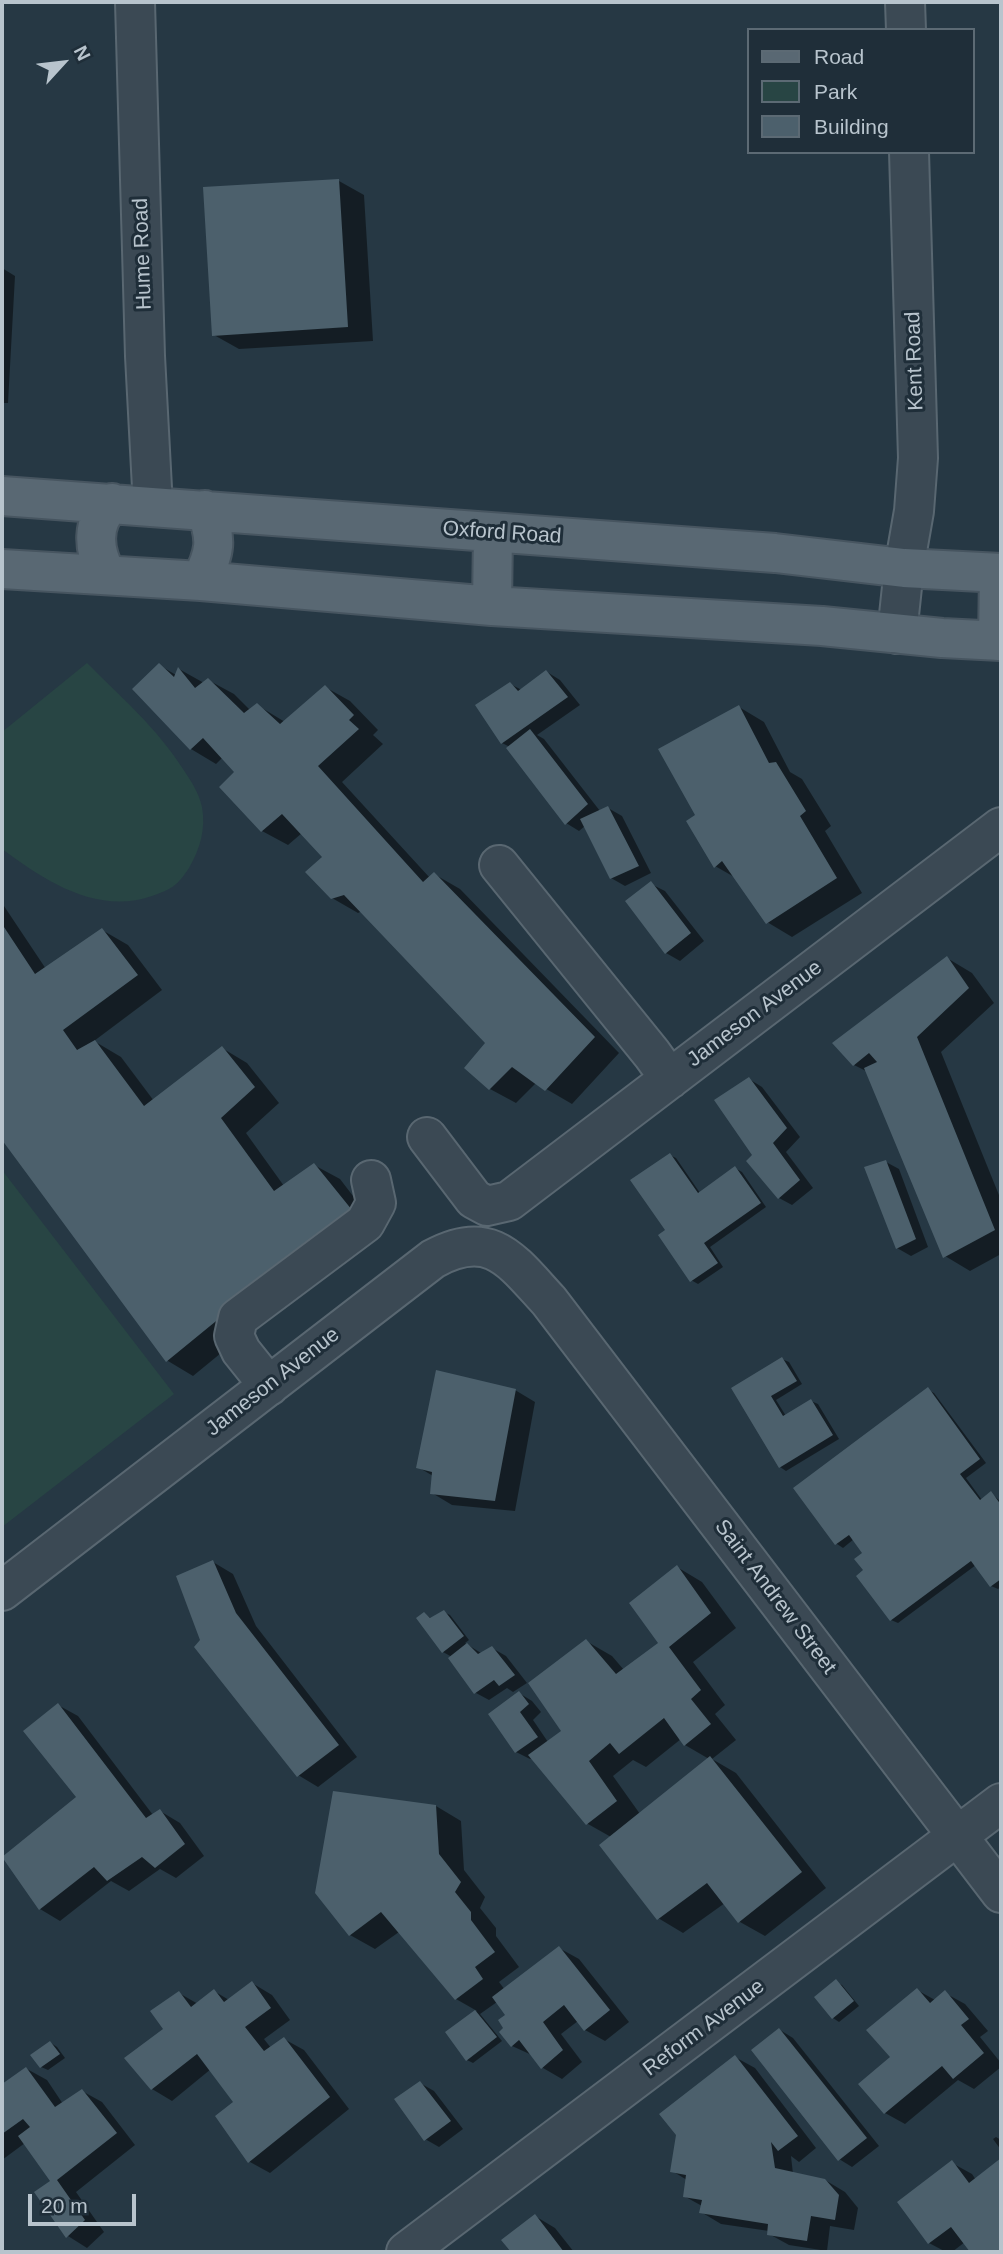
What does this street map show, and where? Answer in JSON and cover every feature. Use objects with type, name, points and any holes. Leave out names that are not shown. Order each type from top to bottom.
[{"type":"main road","name":"Oxford Road","points":[[2,496],[775,553],[904,568],[1000,573]]},
{"type":"main road","points":[[106,574],[97,552],[96,534],[102,513],[113,503]]},
{"type":"main road","points":[[201,580],[214,549],[213,531],[205,510]]},
{"type":"main road","points":[[492,606],[493,533]]},
{"type":"main road","points":[[2,569],[201,580],[492,606],[822,626],[1000,641],[1000,573]]},
{"type":"street","name":"Hume Road","points":[[135,2],[145,356],[153,507]]},
{"type":"street","points":[[905,2],[906,28]]},
{"type":"street","name":"Kent Road","points":[[897,634],[904,568],[914,511],[918,458],[909,154]]},
{"type":"street","name":"Jameson Avenue","points":[[427,1136],[474,1199],[487,1206],[509,1201],[1001,827]]},
{"type":"street","points":[[499,865],[670,1079]]},
{"type":"street","points":[[269,1386],[241,1351],[234,1336],[238,1318],[365,1223],[376,1203],[371,1180]]},
{"type":"street","name":"Jameson Avenue","points":[[2,1591],[433,1259],[450,1249],[467,1245],[484,1246],[499,1252],[517,1266],[549,1301]]},
{"type":"street","name":"Saint Andrew Street","points":[[549,1301],[1001,1894]]},
{"type":"street","name":"Reform Avenue","points":[[406,2252],[1001,1803]]},
{"type":"green space","points":[[87,663],[162,740],[189,778],[201,802],[203,831],[193,861],[185,874],[169,889],[132,901],[111,901],[72,892],[36,873],[2,849],[2,732]]},
{"type":"green space","points":[[2,1170],[174,1394],[2,1527]]},
{"type":"building","points":[[339,179],[348,327],[212,336],[203,187]]},
{"type":"building","points":[[159,663],[174,677],[178,667],[195,688],[208,678],[244,713],[257,703],[280,724],[325,685],[354,715],[349,720],[359,729],[318,766],[423,882],[434,872],[595,1037],[545,1091],[512,1067],[489,1090],[464,1068],[485,1043],[344,895],[331,899],[305,872],[322,857],[282,814],[261,832],[219,787],[234,772],[203,738],[190,750],[132,689]]},
{"type":"building","points":[[546,670],[568,697],[501,744],[475,705],[510,682],[518,691]]},
{"type":"building","points":[[739,705],[769,763],[776,762],[806,811],[800,816],[837,878],[766,924],[722,861],[714,868],[686,821],[695,815],[658,749]]},
{"type":"building","points":[[530,729],[588,804],[565,825],[506,748]]},
{"type":"building","points":[[608,806],[639,866],[610,879],[580,819]]},
{"type":"building","points":[[651,881],[691,933],[665,954],[625,901]]},
{"type":"building","points":[[2,924],[35,974],[102,928],[138,975],[63,1030],[77,1050],[95,1040],[144,1106],[222,1046],[255,1087],[221,1118],[274,1191],[314,1163],[352,1210],[166,1362],[2,1140]]},
{"type":"building","points":[[947,956],[969,988],[917,1037],[995,1230],[943,1258],[864,1068],[877,1062],[869,1053],[853,1066],[832,1043]]},
{"type":"building","points":[[749,1077],[787,1128],[773,1143],[800,1180],[778,1199],[746,1161],[752,1155],[714,1100]]},
{"type":"building","points":[[670,1153],[698,1193],[735,1166],[761,1203],[704,1243],[718,1263],[690,1282],[658,1235],[665,1230],[630,1180]]},
{"type":"building","points":[[886,1160],[916,1239],[896,1249],[864,1167]]},
{"type":"building","points":[[782,1357],[797,1381],[771,1396],[783,1416],[811,1399],[833,1435],[779,1468],[731,1388]]},
{"type":"building","points":[[436,1370],[516,1389],[495,1501],[430,1494],[432,1472],[416,1468]]},
{"type":"building","points":[[928,1387],[980,1459],[960,1474],[980,1500],[991,1491],[1001,1505],[1001,1579],[990,1587],[971,1561],[890,1621],[856,1576],[863,1570],[854,1559],[862,1553],[849,1535],[835,1545],[793,1488]]},
{"type":"building","points":[[213,1560],[236,1613],[339,1745],[297,1777],[194,1647],[200,1640],[176,1576]]},
{"type":"building","points":[[677,1565],[711,1613],[669,1647],[701,1690],[691,1699],[711,1724],[684,1746],[664,1718],[619,1754],[610,1743],[589,1761],[617,1801],[586,1825],[528,1755],[561,1731],[528,1683],[586,1639],[616,1674],[658,1643],[629,1603]]},
{"type":"building","points":[[444,1610],[464,1636],[442,1653],[416,1618],[424,1612],[430,1618]]},
{"type":"building","points":[[467,1643],[478,1654],[492,1646],[515,1675],[499,1686],[494,1680],[474,1694],[448,1658]]},
{"type":"building","points":[[519,1691],[529,1704],[520,1712],[538,1737],[515,1753],[488,1714]]},
{"type":"building","points":[[58,1703],[146,1818],[160,1809],[185,1844],[155,1868],[142,1857],[107,1881],[94,1867],[39,1910],[2,1857],[76,1797],[23,1731]]},
{"type":"building","points":[[710,1756],[802,1872],[738,1923],[707,1883],[657,1920],[599,1845]]},
{"type":"building","points":[[333,1791],[436,1805],[439,1854],[461,1882],[455,1892],[471,1912],[471,1920],[495,1952],[475,1967],[483,1979],[455,2000],[381,1912],[349,1936],[315,1893]]},
{"type":"building","points":[[559,1946],[610,2010],[584,2031],[564,2005],[543,2022],[563,2050],[541,2069],[519,2040],[511,2047],[499,2032],[503,2028],[498,2020],[505,2015],[492,1997]]},
{"type":"building","points":[[836,1979],[854,2001],[832,2019],[814,1997]]},
{"type":"building","points":[[252,1981],[271,2008],[245,2027],[264,2051],[284,2037],[330,2097],[248,2163],[215,2116],[233,2102],[197,2054],[151,2090],[124,2058],[163,2029],[150,2011],[179,1991],[191,2007],[214,1989],[224,2002]]},
{"type":"building","points":[[917,1988],[930,2003],[945,1990],[969,2019],[961,2025],[984,2053],[953,2079],[942,2066],[884,2114],[858,2084],[890,2057],[866,2030]]},
{"type":"building","points":[[475,2010],[497,2037],[466,2061],[445,2032]]},
{"type":"building","points":[[779,2028],[867,2138],[838,2161],[751,2050]]},
{"type":"building","points":[[50,2041],[60,2054],[40,2068],[30,2055]]},
{"type":"building","points":[[735,2055],[798,2136],[778,2151],[771,2142],[775,2168],[825,2179],[839,2195],[835,2220],[811,2216],[807,2241],[767,2235],[768,2224],[699,2213],[702,2200],[683,2197],[686,2175],[670,2172],[676,2135],[659,2114]]},
{"type":"building","points":[[26,2067],[55,2107],[82,2089],[117,2133],[57,2180],[85,2220],[66,2238],[34,2192],[50,2181],[18,2136],[30,2127],[23,2119],[2,2134],[2,2084]]},
{"type":"building","points":[[420,2081],[451,2121],[424,2141],[394,2099]]},
{"type":"building","points":[[1001,2158],[1001,2252],[970,2252],[951,2227],[928,2244],[897,2202],[952,2160],[969,2183]]},
{"type":"building","points":[[535,2214],[564,2252],[511,2252],[501,2240]]}]
